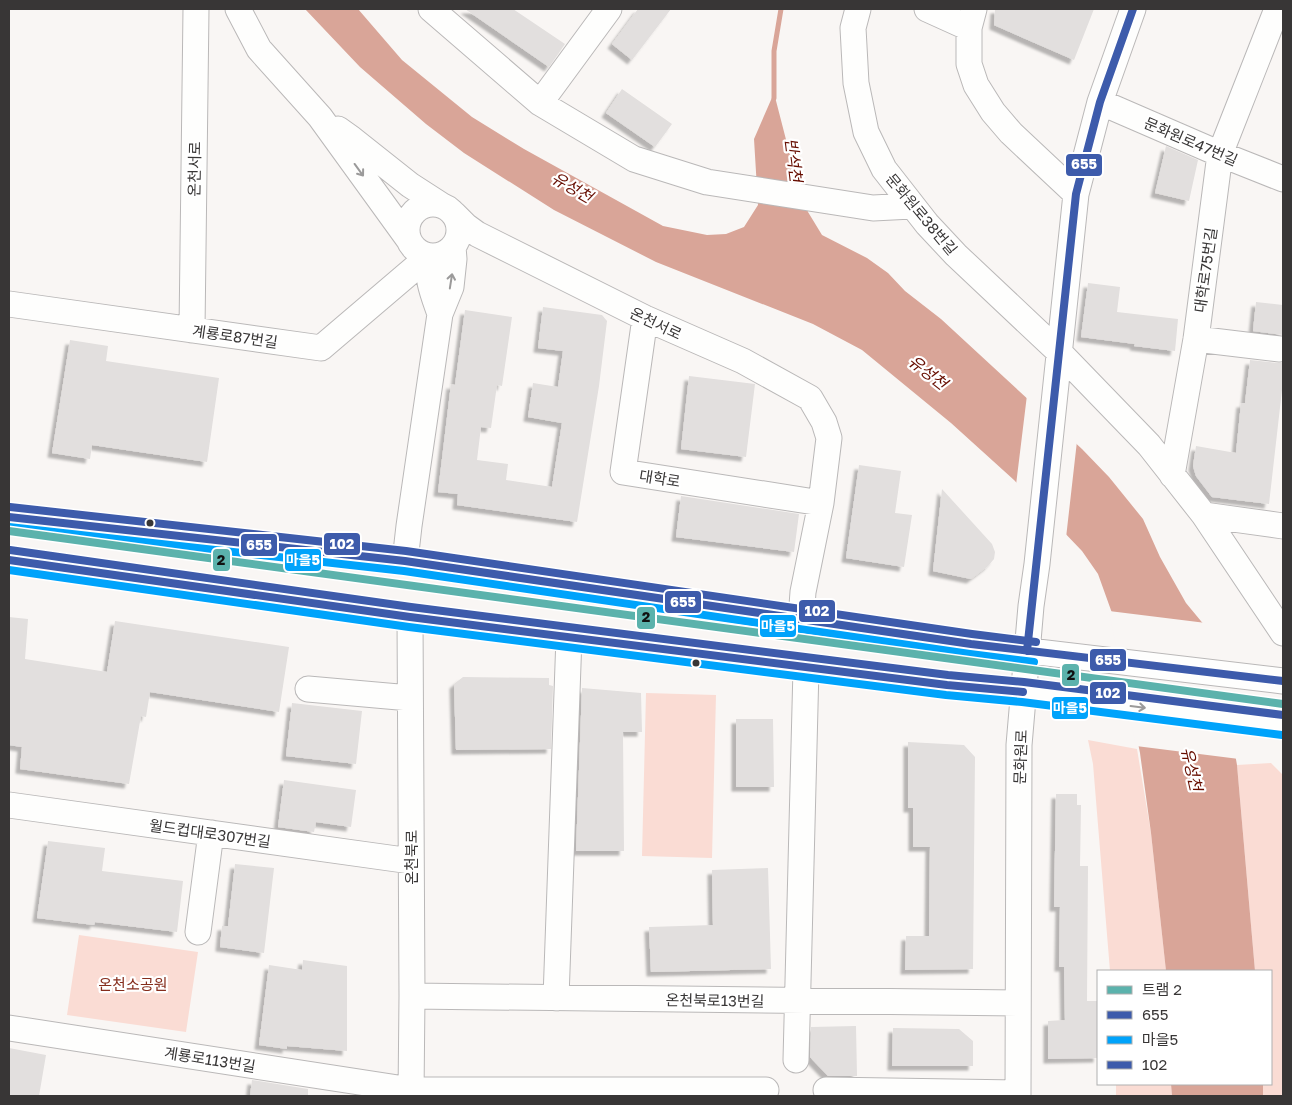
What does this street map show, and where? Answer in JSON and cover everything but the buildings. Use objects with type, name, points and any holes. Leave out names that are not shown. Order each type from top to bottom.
[{"type":"street","name":"온천서로","points":[[192,330],[196,9]]},
{"type":"street","points":[[238,9],[259,49],[320,116],[414,248],[429,256],[438,256],[446,253],[463,240]]},
{"type":"street","points":[[431,9],[540,103],[634,159],[707,182],[872,208],[912,206]]},
{"type":"street","points":[[540,103],[609,9]]},
{"type":"street","name":"문화원로38번길","points":[[858,9],[853,28],[856,83],[866,132],[884,169],[926,224],[956,255],[1059,352],[1149,445],[1172,475]]},
{"type":"street","points":[[927,9],[972,18],[970,64],[976,85],[993,112],[1011,133],[1076,194]]},
{"type":"street","name":"문화원로","points":[[1018,1095],[1019,745],[1031,606],[1076,194],[1100,102],[1133,9]]},
{"type":"street","name":"대학로75번길","points":[[1172,475],[1196,338],[1220,154],[1277,19]]},
{"type":"street","name":"문화원로47번길","points":[[1100,102],[1283,179]]},
{"type":"street","points":[[320,116],[410,185],[447,209],[466,226],[463,240],[454,259],[451,287],[440,314],[405,561]]},
{"type":"street","points":[[409,240],[408,223],[411,215],[417,209],[432,203],[447,209]]},
{"type":"street","name":"온천서로","points":[[463,240],[742,361],[810,398],[824,422],[829,438],[821,504]]},
{"type":"street","name":"계룡로87번길","points":[[9,304],[321,348],[429,256]]},
{"type":"street","points":[[429,256],[429,284],[440,314]]},
{"type":"street","name":"대학로","points":[[645,318],[623,472],[821,504]]},
{"type":"street","points":[[1196,338],[1280,349]]},
{"type":"street","points":[[1172,475],[1204,515],[1283,633]]},
{"type":"street","points":[[801,619],[804,592],[821,504]]},
{"type":"street","points":[[1204,515],[1283,526]]},
{"type":"street","points":[[9,517],[405,561],[1027,651],[1283,681]]},
{"type":"street","points":[[9,560],[569,638],[967,688],[1023,692],[1272,724]]},
{"type":"street","name":"온천북로","points":[[410,617],[411,1093]]},
{"type":"street","points":[[556,998],[569,638]]},
{"type":"street","points":[[796,1060],[806,668]]},
{"type":"street","points":[[308,688],[410,698]]},
{"type":"street","name":"월드컵대로307번길","points":[[9,805],[411,860]]},
{"type":"street","points":[[198,932],[211,833]]},
{"type":"street","name":"온천북로13번길","points":[[412,996],[1018,1003]]},
{"type":"street","name":"계룡로113번길","points":[[9,1028],[411,1093],[766,1090]]},
{"type":"street","points":[[826,1090],[1018,1095]]},
{"type":"green space","points":[[646,693],[716,695],[712,858],[642,856]]},
{"type":"green space","points":[[1088,740],[1137,749],[1151,833],[1166,970],[1110,970],[1093,764]]},
{"type":"green space","points":[[1271,763],[1283,775],[1283,1096],[1263,1096],[1263,1085],[1272,1085],[1272,970],[1255,970],[1237,765]]},
{"type":"green space","name":"온천소공원","points":[[79,935],[198,952],[186,1032],[67,1015]]},
{"type":"green space","points":[[1116,1085],[1171,1085],[1172,1096],[1116,1096]]},
{"type":"water","name":"유성천","points":[[305,9],[358,9],[402,60],[472,117],[524,149],[663,226],[707,235],[726,234],[744,227],[758,205],[754,139],[774,93],[791,159],[808,212],[822,235],[867,258],[888,273],[905,291],[941,319],[1082,449],[1109,477],[1143,519],[1160,557],[1186,603],[1215,638],[1237,765],[1255,970],[1166,970],[1140,753],[1112,613],[1098,574],[1082,551],[1014,480],[951,423],[862,350],[813,324],[656,262],[554,210],[464,153],[426,124],[360,67]]},
{"type":"water","points":[[1171,1085],[1263,1085],[1263,1096],[1172,1096]]},
{"type":"pier","points":[[1027,395],[1077,441],[1066,538],[1016,485]]},
{"type":"pier","points":[[1109,611],[1206,623],[1217,637],[1239,759],[1136,746]]},
{"type":"waterway","name":"반석천","points":[[774,98],[774,51],[781,9]]},
{"type":"tram line","name":"2","points":[[9,531],[1283,704]]},
{"type":"transit line","name":"655","points":[[1027,651],[1076,194],[1100,102],[1133,9]]},
{"type":"transit line","name":"102","points":[[10,507],[406,551],[1036,642]]},
{"type":"transit line","name":"655","points":[[9,517],[405,561],[971,644],[1283,681]]},
{"type":"transit line","name":"마을5","points":[[9,527],[404,571],[1034,662]]},
{"type":"transit line","name":"102","points":[[10,550],[411,607],[1283,715]]},
{"type":"transit line","name":"655","points":[[9,560],[410,617],[947,685],[1023,692]]},
{"type":"transit line","name":"마을5","points":[[9,570],[409,627],[946,695],[1022,702],[1282,735]]}]
